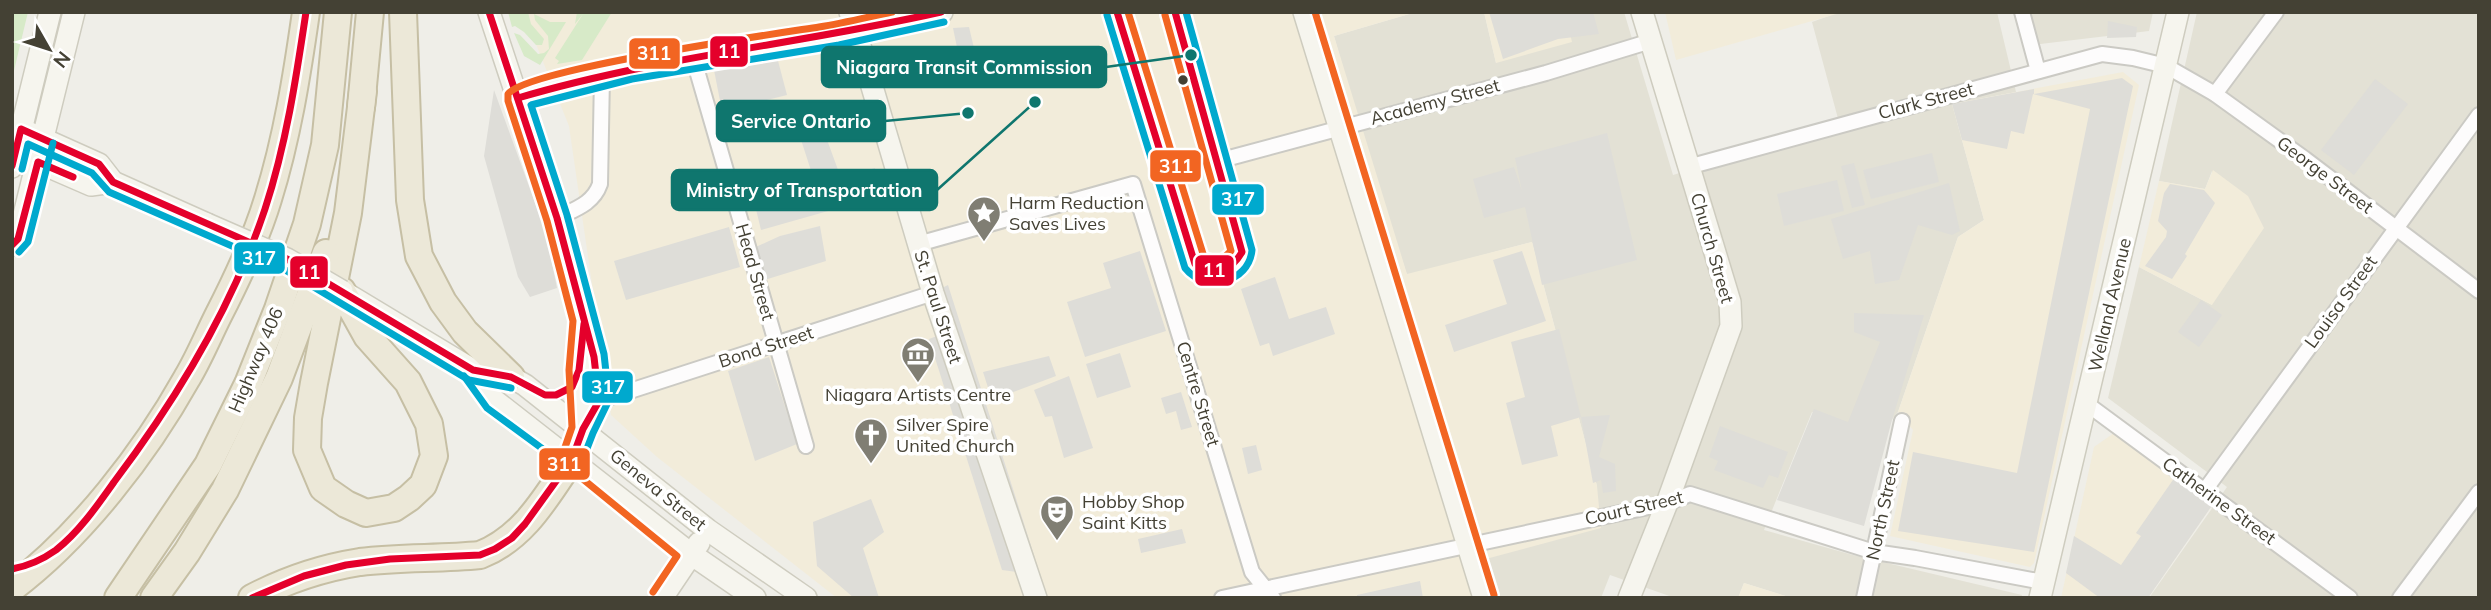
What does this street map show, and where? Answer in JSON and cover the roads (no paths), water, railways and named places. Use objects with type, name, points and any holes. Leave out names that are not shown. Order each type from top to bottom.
[{"type":"highway","points":[[12,588],[57,550],[84,522],[145,444],[187,377],[234,284],[268,201],[292,106],[306,12]]},
{"type":"highway","name":"Highway 406","points":[[118,598],[208,465],[248,384],[278,309],[307,223],[326,145],[338,12]]},
{"type":"highway","name":"Highway 406","points":[[154,598],[225,491],[279,378],[326,253],[353,154],[363,91],[370,12]]},
{"type":"highway","points":[[403,12],[411,200],[419,256],[443,302],[465,332],[518,381]]},
{"type":"highway","points":[[342,290],[368,336],[408,382],[429,424],[434,456],[423,485],[408,498],[394,508],[366,513],[346,504],[323,488],[307,450],[308,418],[348,212],[363,91]]},
{"type":"highway","points":[[252,598],[311,573],[361,562],[480,555],[495,549],[512,538],[525,524],[572,459]]},
{"type":"highway","points":[[12,569],[23,568],[57,550]]},
{"type":"main road","points":[[15,143],[50,12]]},
{"type":"main road","points":[[12,245],[18,239],[75,12]]},
{"type":"main road","points":[[489,12],[557,218],[594,357],[599,401],[583,429],[572,459]]},
{"type":"main road","points":[[518,98],[602,76],[852,22],[942,12]]},
{"type":"main road","points":[[1304,12],[1484,598]]},
{"type":"main road","name":"Church Street","points":[[1629,598],[1667,503],[1731,326],[1730,302],[1642,12]]},
{"type":"main road","name":"Welland Avenue","points":[[2041,590],[2178,12]]},
{"type":"main road","name":"St. Paul Street","points":[[852,22],[933,293],[1036,598]]},
{"type":"main road","name":"Geneva Street","points":[[15,143],[43,140],[99,164],[113,182],[288,259],[473,370],[518,381],[583,429],[708,530],[806,598]]},
{"type":"main road","name":"Geneva Street","points":[[15,143],[38,162],[91,185],[113,182]]},
{"type":"main road","points":[[583,429],[579,370],[584,320]]},
{"type":"main road","name":"Geneva Street","points":[[473,370],[495,400],[691,554],[755,598]]},
{"type":"main road","points":[[518,381],[545,395],[556,395],[572,387],[579,370]]},
{"type":"main road","points":[[662,598],[708,530]]},
{"type":"street","points":[[2022,12],[2038,71]]},
{"type":"street","points":[[2215,94],[2276,12]]},
{"type":"street","name":"Academy Street","points":[[1218,161],[1546,73],[1651,41]]},
{"type":"street","name":"Clark Street","points":[[1688,167],[2102,54],[2166,66]]},
{"type":"street","name":"Head Street","points":[[693,57],[806,446]]},
{"type":"street","name":"George Street","points":[[2166,66],[2215,94],[2479,291]]},
{"type":"street","points":[[557,218],[589,202],[596,195],[600,184],[602,76]]},
{"type":"street","name":"Louisa Street","points":[[2205,490],[2479,115]]},
{"type":"street","name":"Centre Street","points":[[918,244],[1133,184],[1252,572],[1270,593]]},
{"type":"street","name":"Bond Street","points":[[599,401],[933,293]]},
{"type":"street","name":"Catherine Street","points":[[2087,404],[2350,598]]},
{"type":"street","name":"North Street","points":[[1864,598],[1902,421]]},
{"type":"street","points":[[2400,598],[2479,492]]},
{"type":"street","name":"Court Street","points":[[1222,598],[1270,593],[1468,544],[1667,503],[1690,494],[1874,552],[1915,558],[2041,590]]},
{"type":"place","name":"Niagara Transit Commission","points":[[1191,55]]},
{"type":"place","name":"Ministry of Transportation","points":[[1035,102]]},
{"type":"place","name":"Service Ontario","points":[[968,113]]},
{"type":"place","name":"Harm Reduction Saves Lives","points":[[984,243]]},
{"type":"place","name":"Niagara Artists Centre","points":[[918,384]]},
{"type":"place","name":"Silver Spire United Church","points":[[871,465]]},
{"type":"place","name":"Hobby Shop Saint Kitts","points":[[1057,542]]}]
